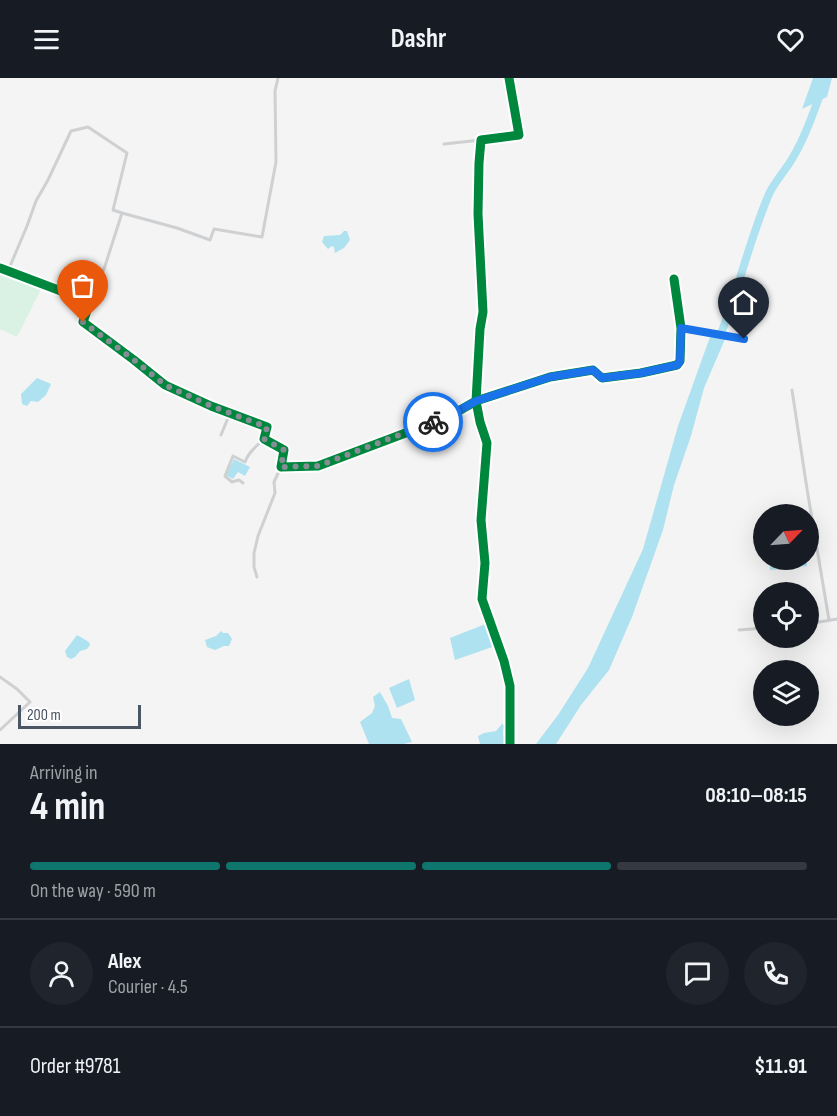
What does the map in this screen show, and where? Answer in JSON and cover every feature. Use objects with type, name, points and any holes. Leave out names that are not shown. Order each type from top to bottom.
[{"type":"street","points":[[8,271],[36,201],[70,131],[88,127],[127,153],[113,210],[210,240],[214,229],[262,237],[276,162],[275,91],[278,78]]},
{"type":"street","points":[[444,144],[519,135],[509,78]]},
{"type":"street","points":[[481,140],[478,214],[483,312],[476,401],[487,443],[481,520],[485,563],[482,599],[504,661],[510,686],[510,744]]},
{"type":"street","points":[[122,213],[83,322],[165,385],[267,427],[264,439],[247,454],[245,462],[233,456],[225,476],[232,482],[239,480],[243,483]]},
{"type":"street","points":[[0,268],[90,302]]},
{"type":"street","points":[[281,467],[318,466],[447,417],[476,401],[550,377],[593,370],[602,378],[677,365],[680,361],[681,328],[675,279]]},
{"type":"street","points":[[681,328],[744,339]]},
{"type":"street","points":[[792,390],[829,620]]},
{"type":"street","points":[[221,435],[230,412]]},
{"type":"street","points":[[256,577],[254,553],[258,536],[275,493],[274,482],[281,467],[284,450],[264,439]]},
{"type":"street","points":[[819,622],[837,619]]},
{"type":"street","points":[[739,630],[753,629]]},
{"type":"street","points":[[0,677],[30,702],[0,730]]},
{"type":"green space","points":[[0,274],[41,289],[17,337],[0,329]]},
{"type":"water","points":[[813,78],[832,78],[827,97],[802,109]]},
{"type":"water","points":[[347,231],[350,240],[344,248],[335,253],[334,247],[328,249],[322,242],[324,236],[340,235]]},
{"type":"water","points":[[710,337],[725,339],[704,388],[674,485],[663,530],[632,617],[609,670],[581,705],[556,744],[536,744],[588,668],[643,549],[678,426]]},
{"type":"water","points":[[37,378],[51,384],[46,395],[38,402],[31,401],[27,406],[22,404],[21,394]]},
{"type":"water","points":[[234,459],[250,467],[245,476],[238,472],[233,479],[226,475]]},
{"type":"water","points":[[488,623],[495,646],[455,660],[450,638]]},
{"type":"water","points":[[221,631],[228,633],[232,639],[229,646],[215,650],[207,647],[205,640],[216,636]]},
{"type":"water","points":[[77,635],[90,645],[71,659],[67,657],[65,651]]},
{"type":"water","points":[[409,679],[415,700],[397,708],[389,688]]},
{"type":"water","points":[[380,692],[392,718],[401,719],[412,742],[369,744],[360,722],[372,713],[375,706],[373,697]]},
{"type":"water","points":[[502,724],[505,725],[503,732],[505,744],[480,744],[478,736],[496,731]]},
{"type":"waterway","points":[[716,346],[769,194],[802,140],[826,78]]},
{"type":"cycle path","points":[[0,268],[90,302],[83,322],[165,385],[211,406],[267,427],[264,439],[284,450],[281,467],[318,466],[448,417],[476,401],[483,312],[478,214],[481,140],[519,135],[509,78]]},
{"type":"cycle path","points":[[510,744],[510,686],[504,661],[482,599],[485,563],[481,520],[487,443],[476,401],[550,377],[593,370],[602,378],[677,365],[680,361],[681,328],[674,279]]},
{"type":"way so far","points":[[83,322],[165,385],[211,406],[267,427],[264,439],[284,450],[281,467],[318,466],[433,422]]},
{"type":"route","points":[[433,422],[476,401],[550,377],[593,370],[602,378],[673,367],[680,361],[681,328],[744,339]]}]
